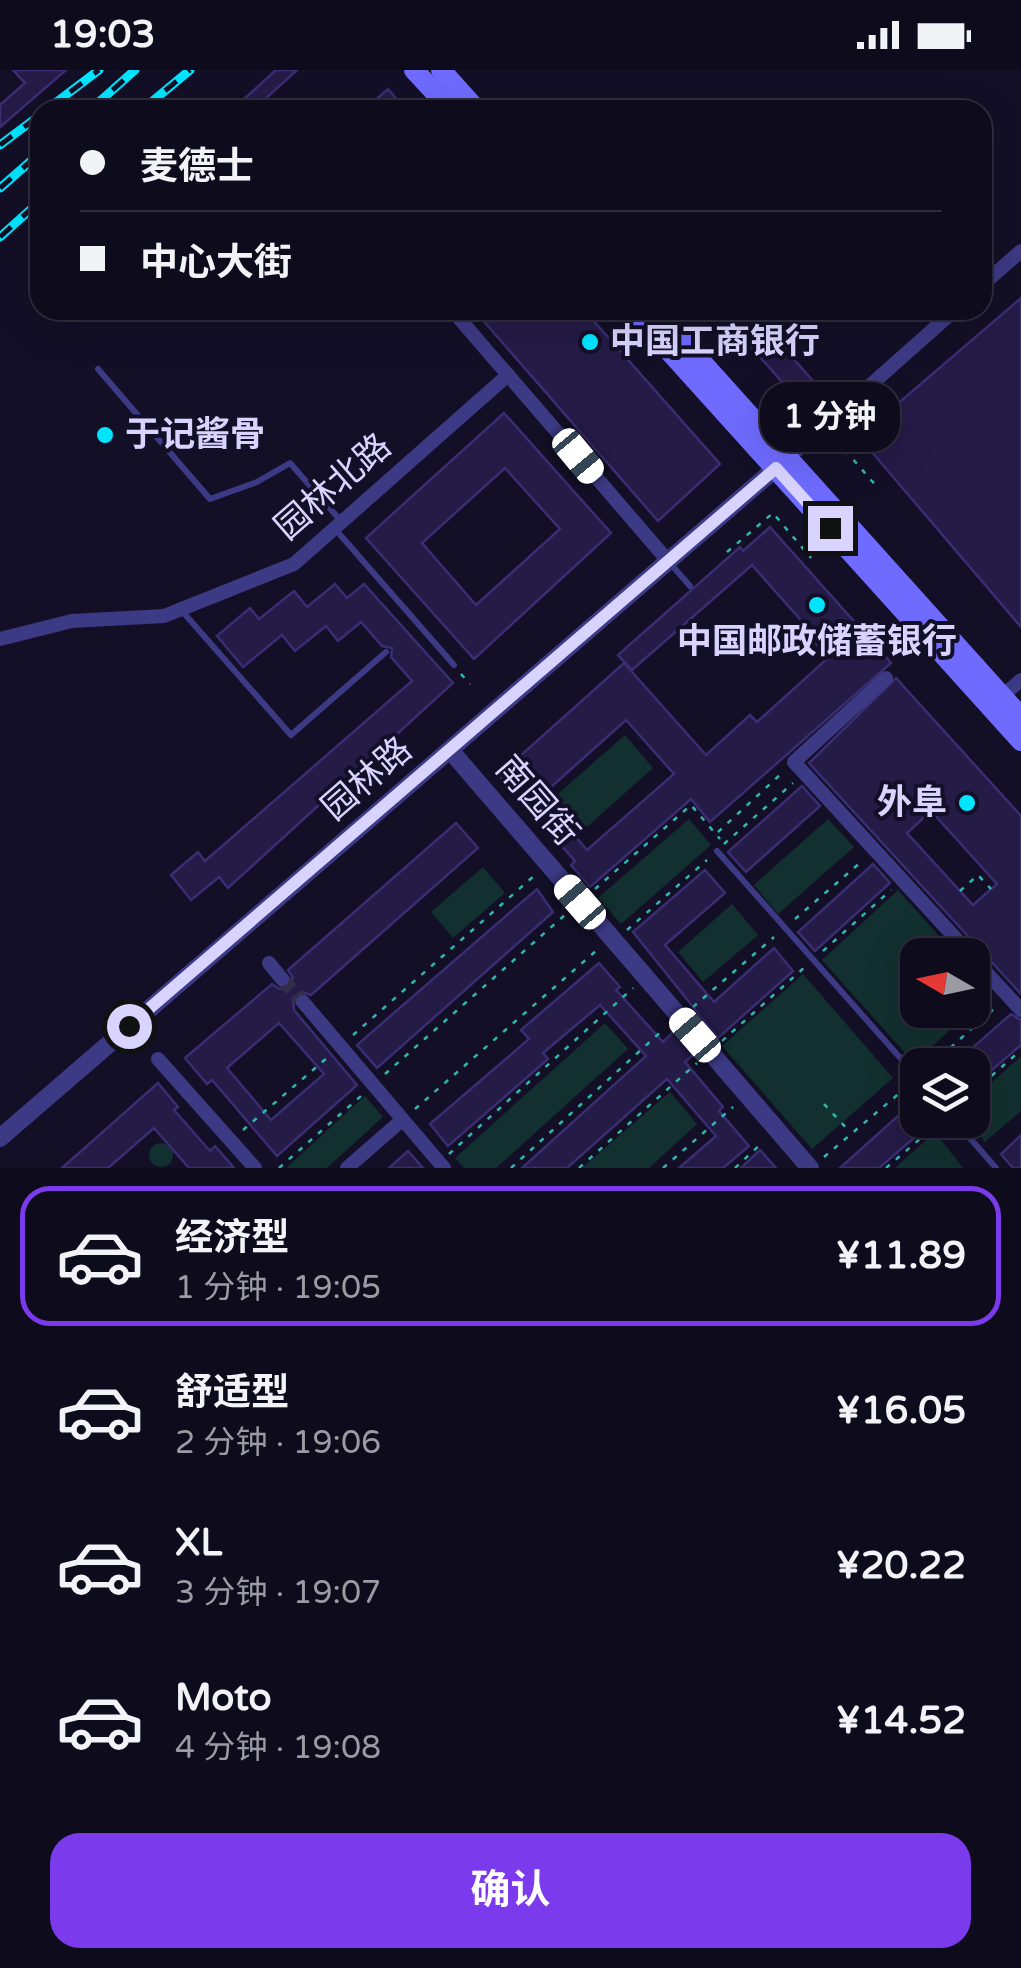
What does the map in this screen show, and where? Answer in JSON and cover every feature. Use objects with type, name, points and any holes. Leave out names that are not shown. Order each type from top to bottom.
[{"type":"main road","points":[[414,70],[441,100]]},
{"type":"main road","points":[[441,70],[468,100]]},
{"type":"main road","points":[[642,320],[1021,716]]},
{"type":"main road","points":[[663,320],[1021,742]]},
{"type":"street","points":[[992,277],[1021,251]]},
{"type":"street","points":[[461,320],[668,562]]},
{"type":"street","points":[[782,464],[944,320]]},
{"type":"street","name":"园林北路","points":[[0,639],[72,621],[164,616],[294,564],[508,375]]},
{"type":"street","name":"园林路","points":[[0,1138],[782,464]]},
{"type":"street","points":[[886,678],[799,768],[955,938]]},
{"type":"street","points":[[1002,696],[1021,680]]},
{"type":"street","name":"南园街","points":[[450,750],[811,1168]]},
{"type":"street","points":[[269,963],[282,979]]},
{"type":"street","points":[[990,976],[1021,1010]]},
{"type":"street","points":[[303,1002],[442,1165]]},
{"type":"street","points":[[158,1059],[255,1168]]},
{"type":"street","points":[[351,1167],[402,1120]]},
{"type":"lane","points":[[98,369],[210,498],[257,482],[290,463],[454,664]]},
{"type":"lane","points":[[668,562],[690,586]]},
{"type":"lane","points":[[182,610],[291,734],[386,652]]},
{"type":"lane","points":[[717,851],[900,1059]]},
{"type":"lane","points":[[970,1138],[996,1168]]},
{"type":"path","points":[[845,450],[878,488]]},
{"type":"path","points":[[728,552],[772,513],[812,558]]},
{"type":"path","points":[[716,834],[799,768]]},
{"type":"path","points":[[402,1120],[725,844],[799,768]]},
{"type":"path","points":[[278,1168],[691,805],[725,844]]},
{"type":"path","points":[[231,1141],[548,864]]},
{"type":"path","points":[[960,891],[978,876],[991,889]]},
{"type":"path","points":[[579,1168],[902,880]]},
{"type":"path","points":[[442,1165],[645,977]]},
{"type":"path","points":[[951,1048],[1008,996]]},
{"type":"path","points":[[511,1168],[679,1016]]},
{"type":"path","points":[[990,1077],[1021,1050]]},
{"type":"path","points":[[811,1168],[900,1092]]},
{"type":"path","points":[[663,1168],[747,1095]]},
{"type":"path","points":[[824,1104],[851,1134]]},
{"type":"path","points":[[735,1168],[777,1130]]},
{"type":"path","points":[[886,1168],[921,1138]]},
{"type":"green space","points":[[625,735],[653,768],[580,833],[552,799]]},
{"type":"green space","points":[[689,819],[711,845],[621,924],[598,898]]},
{"type":"green space","points":[[828,819],[854,847],[778,914],[754,885]]},
{"type":"green space","points":[[483,867],[505,893],[453,938],[431,912]]},
{"type":"green space","points":[[898,890],[941,938],[900,938],[900,1028],[952,1028],[930,1048],[901,1048],[822,960]]},
{"type":"green space","points":[[732,904],[758,935],[703,982],[678,952]]},
{"type":"green space","points":[[803,974],[893,1078],[812,1149],[722,1046]]},
{"type":"green space","points":[[605,1023],[628,1049],[496,1168],[464,1168],[455,1158]]},
{"type":"green space","points":[[1021,1056],[1021,1111],[990,1138],[990,1084]]},
{"type":"green space","points":[[670,1092],[697,1124],[649,1168],[582,1168]]},
{"type":"green space","points":[[365,1096],[383,1117],[327,1168],[286,1168]]},
{"type":"green space","points":[[928,1138],[940,1138],[963,1168],[895,1168]]},
{"type":"green space","points":[[161,1143],[173,1155],[161,1167],[149,1155]]},
{"type":"building","points":[[13,70],[66,70],[0,127],[0,105],[25,83]]},
{"type":"building","points":[[276,70],[297,70],[264,100],[243,100]]},
{"type":"building","points":[[388,89],[397,100],[375,100]]},
{"type":"building","points":[[1021,298],[1021,627],[859,437]]},
{"type":"building","points":[[483,320],[593,320],[720,464],[658,521]]},
{"type":"building","points":[[762,323],[813,381],[783,383],[744,339]]},
{"type":"building","points":[[504,413],[611,533],[474,659],[366,538]],"holes":[[[505,468],[560,529],[476,605],[422,543]]]},
{"type":"building","points":[[770,527],[891,663],[710,822],[691,799],[590,887],[571,865],[575,861],[499,775],[624,663],[706,755],[750,715],[757,722],[828,658],[810,637],[813,634],[752,565],[632,670],[618,655],[740,547],[743,551]],"holes":[[[626,720],[674,774],[587,850],[541,796]]]},
{"type":"building","points":[[335,584],[347,598],[364,584],[453,683],[228,888],[219,877],[191,900],[171,875],[198,852],[205,861],[412,681],[391,657],[392,648],[382,646],[361,622],[338,641],[326,626],[295,651],[282,635],[243,667],[217,636],[250,608],[259,619],[294,591],[307,607]]},
{"type":"building","points":[[896,678],[1021,816],[1021,994],[990,960],[990,938],[970,938],[809,763]],"holes":[[[931,811],[997,884],[973,905],[907,833]]]},
{"type":"building","points":[[802,786],[820,806],[746,872],[728,852]]},
{"type":"building","points":[[456,823],[478,848],[311,995],[302,992],[293,998],[294,1010],[357,1085],[277,1156],[212,1080],[207,1084],[185,1058],[272,984],[279,989],[289,987],[293,978],[288,970]],"holes":[[[279,1023],[324,1074],[271,1120],[227,1068]]]},
{"type":"building","points":[[873,864],[890,883],[815,951],[798,932]]},
{"type":"building","points":[[705,870],[725,893],[665,945],[714,1002],[774,948],[793,971],[718,1038],[633,932]]},
{"type":"building","points":[[537,889],[553,912],[377,1068],[357,1045]]},
{"type":"building","points":[[599,963],[620,987],[616,990],[663,1042],[675,1030],[695,1053],[685,1062],[749,1146],[723,1168],[679,1168],[716,1136],[667,1079],[567,1168],[522,1168],[646,1056],[600,1005],[543,1053],[548,1059],[448,1146],[430,1124],[529,1039],[521,1030]]},
{"type":"building","points":[[1011,1014],[1021,1020],[1021,1045],[990,1072],[990,1048],[972,1048]]},
{"type":"building","points":[[158,1083],[178,1107],[174,1110],[210,1151],[215,1146],[234,1168],[189,1168],[154,1128],[108,1168],[62,1168]]},
{"type":"building","points":[[900,1114],[900,1138],[914,1138],[879,1168],[840,1168]]},
{"type":"building","points":[[1021,1135],[1021,1168],[1013,1168],[1001,1154]]},
{"type":"building","points":[[760,1150],[776,1168],[741,1168]]},
{"type":"building","points":[[408,1151],[423,1168],[389,1168]]},
{"type":"tunnel","points":[[282,979],[303,1002]]},
{"type":"railway","points":[[59,100],[99,70]]},
{"type":"railway","points":[[101,100],[135,70]]},
{"type":"railway","points":[[154,100],[190,70]]},
{"type":"railway","points":[[0,145],[30,122]]},
{"type":"railway","points":[[0,188],[30,162]]},
{"type":"railway","points":[[0,237],[30,210]]},
{"type":"place","name":"中国工商银行","points":[[590,342]]},
{"type":"place","name":"于记酱骨","points":[[105,435]]},
{"type":"place","name":"中国邮政储蓄银行","points":[[817,605]]},
{"type":"place","name":"外阜","points":[[967,803]]},
{"type":"route","points":[[129,1026],[776,468],[830,528]]}]
